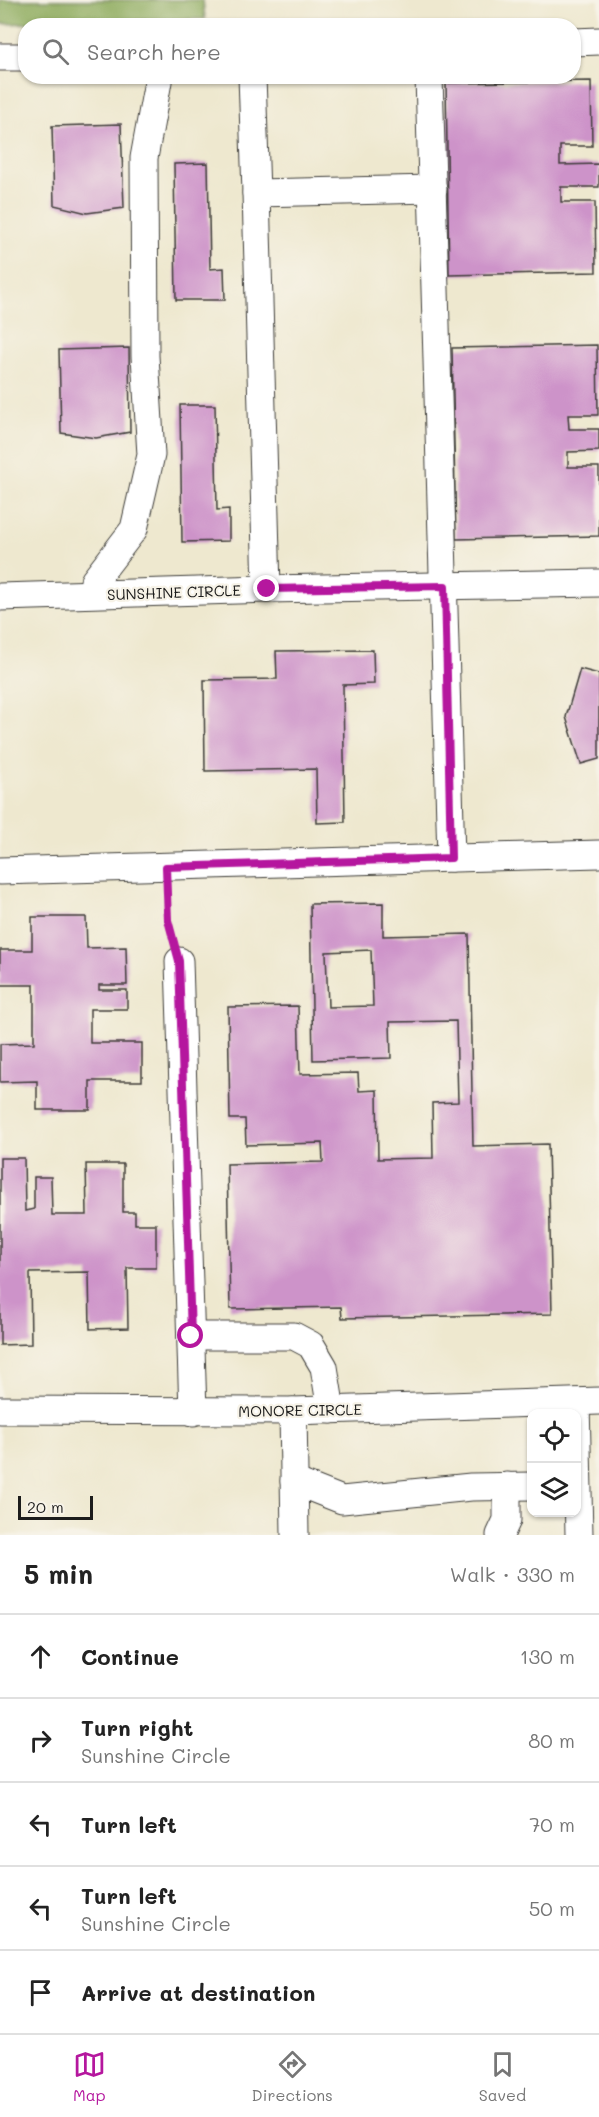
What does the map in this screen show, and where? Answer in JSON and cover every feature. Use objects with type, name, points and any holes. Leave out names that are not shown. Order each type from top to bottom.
[{"type":"street","points":[[581,42],[599,41]]},
{"type":"street","points":[[0,57],[18,57]]},
{"type":"street","points":[[94,581],[134,529],[151,455],[145,356],[144,158],[158,84]]},
{"type":"street","points":[[252,84],[267,589]]},
{"type":"street","points":[[429,84],[451,858]]},
{"type":"street","points":[[256,193],[433,189]]},
{"type":"street","name":"SUNSHINE CIRCLE","points":[[0,597],[599,583]]},
{"type":"street","points":[[0,871],[599,854]]},
{"type":"street","points":[[179,961],[193,1412]]},
{"type":"street","points":[[191,1336],[294,1336],[311,1345],[324,1367],[331,1410]]},
{"type":"street","points":[[580,1463],[588,1402]]},
{"type":"street","name":"MONORE CIRCLE","points":[[0,1410],[293,1411],[588,1402]]},
{"type":"street","points":[[293,1411],[295,1535]]},
{"type":"street","points":[[294,1481],[342,1500],[471,1487],[519,1486],[500,1535]]},
{"type":"street","points":[[578,1517],[579,1535]]},
{"type":"path","points":[[166,867],[168,920],[179,961]]},
{"type":"green space","points":[[0,0],[203,0],[205,18],[18,18],[18,24],[0,24]]},
{"type":"building","points":[[581,81],[591,81],[592,146],[560,146],[560,165],[599,164],[599,187],[561,187],[561,202],[595,202],[596,272],[449,275],[446,84],[581,84]]},
{"type":"building","points":[[121,124],[124,208],[87,213],[54,205],[52,126]]},
{"type":"building","points":[[208,163],[210,269],[224,268],[225,300],[176,300],[174,164]]},
{"type":"building","points":[[597,345],[598,415],[568,415],[569,429],[599,429],[599,451],[568,452],[568,467],[599,467],[599,536],[456,539],[452,348]]},
{"type":"building","points":[[129,348],[130,432],[96,438],[61,433],[59,350]]},
{"type":"building","points":[[180,405],[215,405],[217,510],[229,509],[229,541],[182,542]]},
{"type":"building","points":[[373,650],[374,684],[343,685],[345,822],[317,823],[316,769],[205,771],[204,680],[277,679],[276,651]]},
{"type":"building","points":[[580,669],[599,674],[599,759],[581,764],[566,717]]},
{"type":"building","points":[[383,903],[383,936],[469,934],[473,1146],[548,1144],[552,1314],[342,1318],[341,1307],[230,1309],[227,1164],[323,1162],[322,1143],[246,1145],[245,1119],[230,1119],[228,1007],[298,1006],[300,1074],[358,1073],[359,1091],[377,1090],[378,1159],[433,1158],[432,1103],[458,1102],[456,1021],[390,1022],[391,1058],[313,1060],[310,904]],"holes":[[[371,950],[373,1006],[328,1007],[326,952]]]},
{"type":"building","points":[[32,917],[86,917],[87,948],[126,947],[127,985],[99,985],[99,990],[127,990],[127,1009],[90,1009],[90,1043],[142,1043],[142,1081],[90,1081],[90,1110],[37,1110],[37,1081],[0,1082],[0,1044],[34,1043],[34,985],[0,985],[0,950],[32,950]]},
{"type":"building","points":[[0,1158],[24,1158],[25,1211],[34,1209],[34,1177],[51,1177],[52,1215],[87,1215],[86,1164],[123,1164],[123,1212],[135,1212],[135,1224],[156,1224],[156,1268],[127,1268],[128,1328],[90,1329],[89,1272],[30,1273],[31,1344],[0,1345]]},
{"type":"route","points":[[191,1336],[179,961],[168,920],[166,867],[451,858],[445,586],[267,589]]}]
